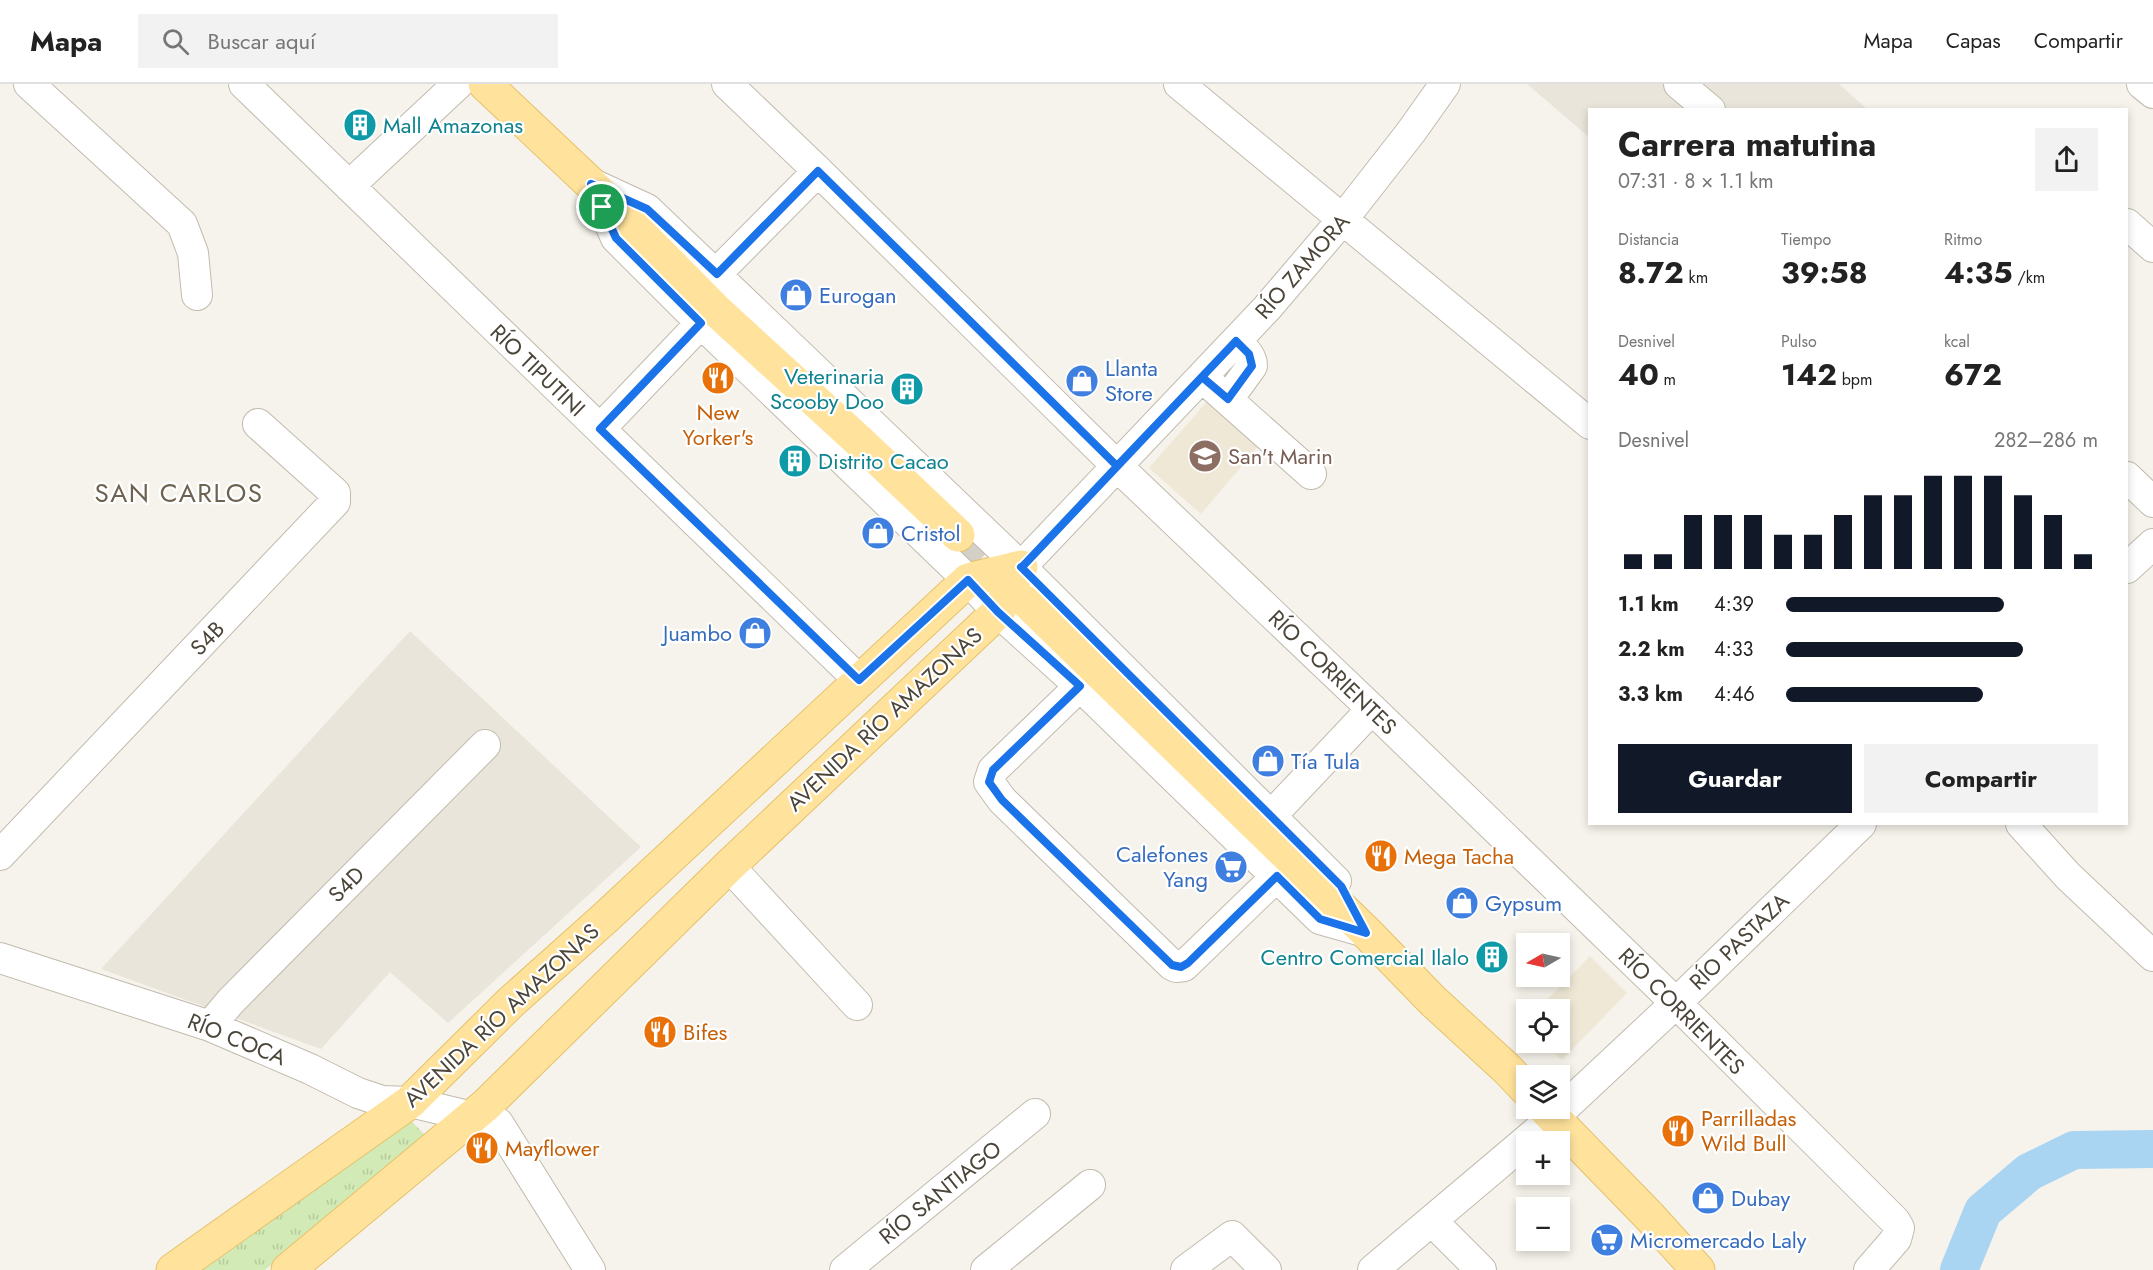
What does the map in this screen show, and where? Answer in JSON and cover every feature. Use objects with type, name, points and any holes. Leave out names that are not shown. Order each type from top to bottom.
[{"type":"main road","points":[[485,84],[591,184],[718,312],[860,441],[958,536]]},
{"type":"main road","name":"AVENIDA RÍO AMAZONAS","points":[[173,1270],[410,1102],[510,1003],[605,918],[968,580],[1021,567],[1013,608],[729,866],[473,1117],[288,1270]]},
{"type":"main road","points":[[1013,608],[1366,933],[1432,1001],[1516,1078]]},
{"type":"main road","points":[[1555,1119],[1698,1270]]},
{"type":"street","points":[[29,84],[182,224],[193,253],[197,295]]},
{"type":"street","name":"RÍO TIPUTINI","points":[[244,84],[859,680]]},
{"type":"street","points":[[349,186],[458,84]]},
{"type":"street","name":"RÍO CORRIENTES","points":[[726,84],[818,171],[1117,466],[1676,1003],[1895,1221],[1899,1228],[1896,1239],[1869,1270]]},
{"type":"street","points":[[1179,84],[1588,422]]},
{"type":"street","name":"RÍO ZAMORA","points":[[1021,567],[1267,308],[1343,219],[1411,132],[1445,84]]},
{"type":"street","points":[[1679,84],[1708,108]]},
{"type":"street","points":[[2142,84],[2153,93]]},
{"type":"street","points":[[717,274],[818,171]]},
{"type":"street","points":[[591,184],[647,209],[1021,567],[1341,886],[1366,933]]},
{"type":"street","points":[[591,184],[616,238],[701,323],[968,580],[1013,608],[1080,686],[1320,919],[1366,933]]},
{"type":"street","points":[[2128,225],[2153,247]]},
{"type":"street","points":[[600,429],[701,323]]},
{"type":"street","points":[[1228,399],[1252,366],[1249,354],[1236,341]]},
{"type":"street","points":[[1202,377],[1311,474]]},
{"type":"street","name":"S4B","points":[[0,855],[335,502],[335,493],[258,424]]},
{"type":"street","points":[[2128,478],[2153,502]]},
{"type":"street","points":[[2128,567],[2153,544]]},
{"type":"street","points":[[1080,686],[993,770],[989,782],[1002,800],[1164,957],[1176,967],[1184,966],[1277,876]]},
{"type":"street","points":[[1271,816],[1372,709]]},
{"type":"street","name":"S4D","points":[[210,1026],[230,1002],[485,745]]},
{"type":"street","name":"RÍO PASTAZA","points":[[1570,1095],[1676,1003],[1860,825]]},
{"type":"street","points":[[2022,825],[2068,876],[2153,957]]},
{"type":"street","points":[[729,866],[857,1005]]},
{"type":"street","name":"RÍO COCA","points":[[0,958],[210,1026],[382,1101],[410,1102],[498,1123],[590,1270]]},
{"type":"street","name":"RÍO SANTIAGO","points":[[844,1270],[1035,1114]]},
{"type":"street","name":"RÍO PASTAZA","points":[[1373,1270],[1432,1221],[1542,1119]]},
{"type":"street","points":[[987,1270],[1090,1185]]},
{"type":"street","points":[[1432,1221],[1481,1270]]},
{"type":"street","points":[[1186,1270],[1232,1236],[1266,1270]]},
{"type":"shaded area","points":[[1527,84],[1839,84],[1866,108],[1588,108],[1588,136]]},
{"type":"shaded area","name":"San't Marin","points":[[1210,398],[1261,443],[1201,514],[1149,468]]},
{"type":"shaded area","points":[[410,631],[641,847],[448,1023],[390,972],[321,1049],[101,969]]},
{"type":"shaded area","points":[[1590,956],[1627,993],[1570,1052],[1570,999],[1548,999],[1560,987],[1570,987],[1570,976]]},
{"type":"shaded area","points":[[1555,1053],[1569,1053],[1562,1060]]},
{"type":"green space","points":[[409,1119],[428,1138],[265,1270],[203,1270]]},
{"type":"waterway","points":[[1959,1270],[1983,1211],[2029,1172],[2074,1150],[2153,1149]]},
{"type":"tunnel","points":[[958,535],[1016,591]]},
{"type":"place","name":"Mall Amazonas","points":[[360,125]]},
{"type":"place","name":"Eurogan","points":[[796,295]]},
{"type":"place","name":"New Yorker's","points":[[718,378]]},
{"type":"place","name":"Llanta Store","points":[[1082,381]]},
{"type":"place","name":"Veterinaria Scooby Doo","points":[[907,389]]},
{"type":"place","name":"San't Marin","points":[[1205,456]]},
{"type":"place","name":"Distrito Cacao","points":[[795,461]]},
{"type":"place","name":"Cristol","points":[[878,533]]},
{"type":"place","name":"Juambo","points":[[755,633]]},
{"type":"place","name":"Tía Tula","points":[[1268,761]]},
{"type":"place","name":"Mega Tacha","points":[[1381,856]]},
{"type":"place","name":"Calefones Yang","points":[[1231,867]]},
{"type":"place","name":"Gypsum","points":[[1462,903]]},
{"type":"place","name":"Centro Comercial Ilalo","points":[[1492,957]]},
{"type":"place","name":"Bifes","points":[[660,1032]]},
{"type":"place","name":"Parrilladas Wild Bull","points":[[1678,1131]]},
{"type":"place","name":"Mayflower","points":[[482,1148]]},
{"type":"place","name":"Dubay","points":[[1708,1198]]},
{"type":"place","name":"Micromercado Laly","points":[[1607,1240]]},
{"type":"district","name":"SAN CARLOS","points":[[179,493]]},
{"type":"route","points":[[602,207],[591,184],[647,209],[717,274],[818,171],[1117,466],[1202,377],[1228,399],[1252,366],[1249,354],[1236,341],[1117,466],[1023,566],[1021,567],[1341,886],[1366,933],[1320,919],[1277,876],[1188,963],[1181,967],[1172,965],[992,788],[989,777],[993,770],[1080,686],[998,612],[968,580],[859,680],[600,429],[701,323],[616,238],[602,207]]}]
